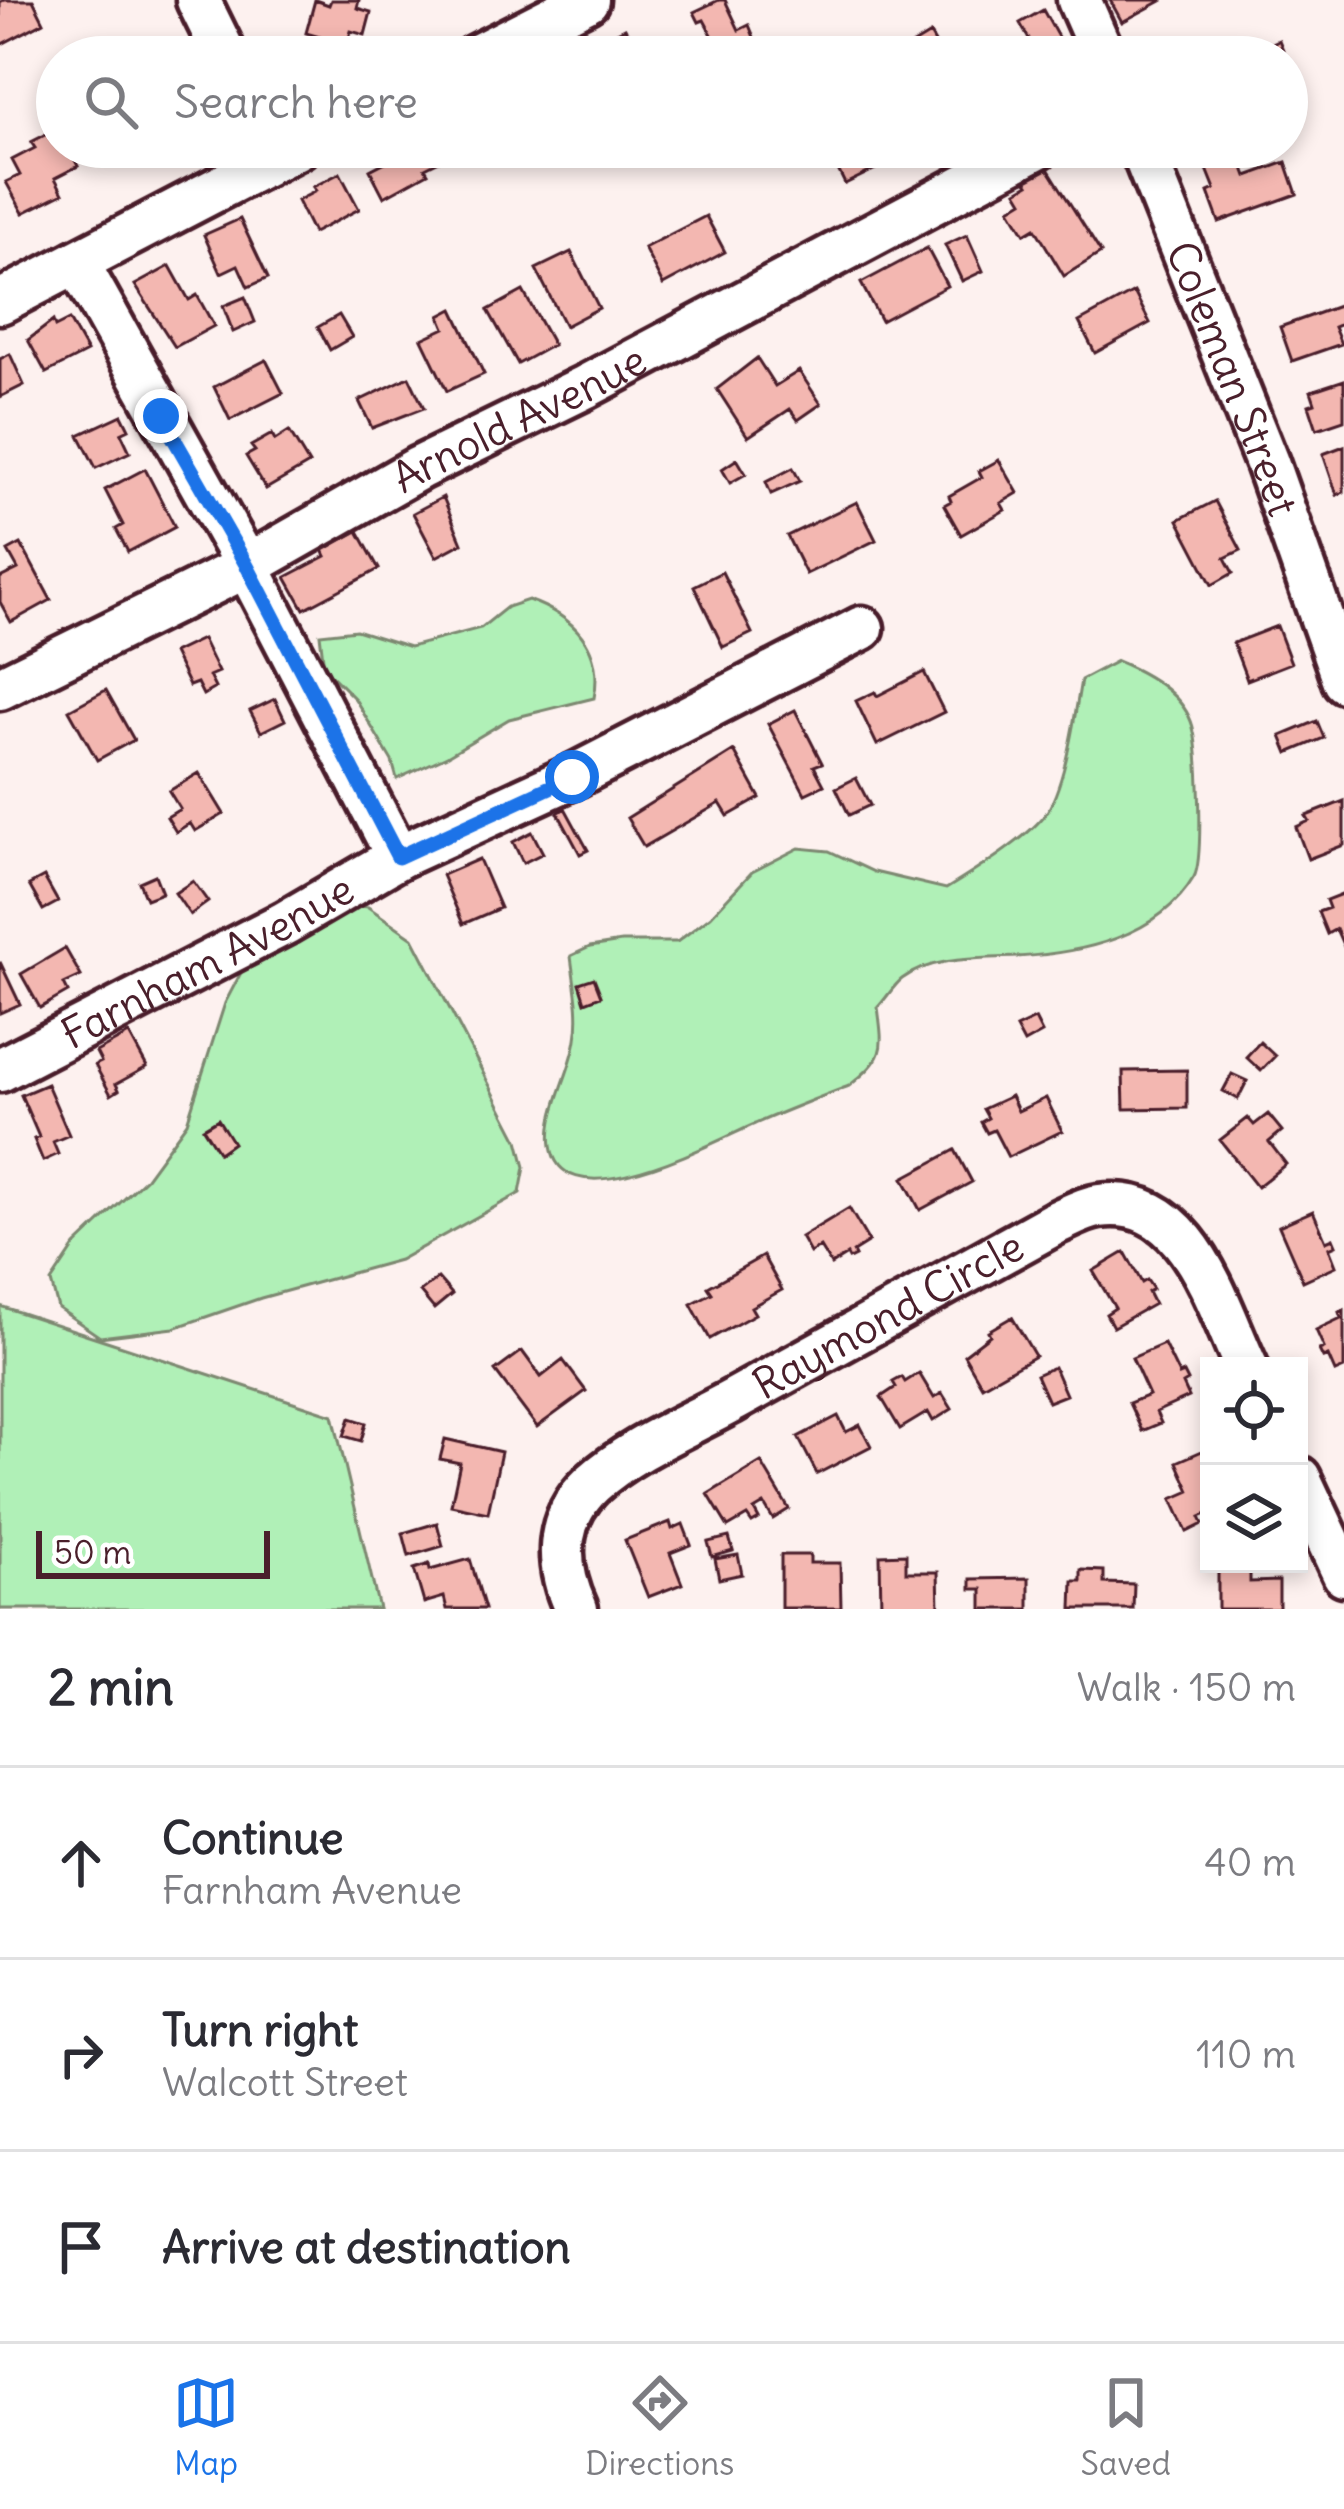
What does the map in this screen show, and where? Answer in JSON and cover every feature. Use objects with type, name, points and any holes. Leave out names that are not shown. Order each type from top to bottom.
[{"type":"street","points":[[198,0],[216,36]]},
{"type":"street","points":[[516,36],[587,0]]},
{"type":"street","points":[[1079,0],[1095,36]]},
{"type":"street","points":[[0,302],[250,168]]},
{"type":"street","name":"Arnold Avenue","points":[[0,688],[247,566],[419,468],[585,387],[998,168]]},
{"type":"street","name":"Coleman Street","points":[[1150,168],[1267,463],[1344,681]]},
{"type":"street","points":[[77,262],[247,566],[398,857]]},
{"type":"street","name":"Farnham Avenue","points":[[0,1070],[285,923],[398,857],[572,777],[862,628]]},
{"type":"street","name":"Raymond Circle","points":[[576,1609],[562,1579],[560,1545],[569,1517],[591,1485],[659,1442],[1055,1223],[1094,1206],[1122,1204],[1150,1211],[1176,1228],[1242,1357]]},
{"type":"street","points":[[1308,1497],[1344,1574]]},
{"type":"green space","points":[[528,600],[559,615],[582,636],[594,664],[594,698],[509,719],[397,779],[392,761],[355,699],[324,668],[320,634],[356,630],[410,647],[481,628],[507,607]]},
{"type":"green space","points":[[1117,661],[1175,697],[1194,732],[1199,850],[1194,877],[1179,898],[1139,928],[1092,946],[1042,955],[958,960],[914,972],[878,1007],[879,1052],[870,1068],[849,1086],[643,1171],[583,1178],[562,1168],[550,1133],[577,1029],[571,956],[621,942],[677,942],[711,916],[752,872],[799,848],[829,851],[874,872],[946,889],[1012,846],[1044,816],[1063,770],[1081,680]]},
{"type":"green space","points":[[313,902],[368,907],[413,938],[518,1140],[525,1167],[520,1193],[399,1260],[174,1328],[100,1337],[58,1308],[51,1282],[75,1246],[146,1178],[187,1122],[225,1003],[256,944]]},
{"type":"green space","points":[[0,1306],[333,1415],[379,1609],[0,1609]]},
{"type":"building","points":[[33,0],[44,22],[0,45],[0,2]]},
{"type":"building","points":[[315,0],[329,5],[331,0],[359,0],[357,8],[371,12],[365,35],[306,33]]},
{"type":"building","points":[[725,0],[739,30],[749,25],[754,36],[713,36],[694,12]]},
{"type":"building","points":[[1110,0],[1163,0],[1122,22]]},
{"type":"building","points":[[1043,10],[1057,36],[1027,36],[1020,23]]},
{"type":"building","points":[[36,140],[36,168],[74,168],[55,178],[63,193],[23,213],[6,182],[20,175],[12,160],[35,148],[31,142]]},
{"type":"building","points":[[425,168],[428,173],[384,197],[370,170]]},
{"type":"building","points":[[837,168],[878,168],[845,184]]},
{"type":"building","points":[[1048,168],[1101,253],[1064,276],[1035,228],[1025,234],[1010,209],[1023,201],[1017,191],[1029,184],[1026,180]]},
{"type":"building","points":[[1207,168],[1244,168],[1247,176],[1288,168],[1297,194],[1219,222],[1208,192],[1215,189]]},
{"type":"building","points":[[340,173],[359,209],[313,233],[297,201]]},
{"type":"building","points":[[706,216],[725,252],[663,285],[644,248]]},
{"type":"building","points":[[240,219],[268,278],[248,287],[238,265],[221,273],[204,235]]},
{"type":"building","points":[[967,235],[983,271],[962,281],[945,245]]},
{"type":"building","points":[[927,248],[947,286],[881,321],[861,283]]},
{"type":"building","points":[[571,252],[599,308],[565,326],[536,269]]},
{"type":"building","points":[[170,266],[189,300],[197,295],[214,326],[175,347],[135,285]]},
{"type":"building","points":[[523,291],[553,345],[518,364],[488,310]]},
{"type":"building","points":[[1134,292],[1150,323],[1095,353],[1079,322]]},
{"type":"building","points":[[245,297],[255,322],[233,332],[223,306]]},
{"type":"building","points":[[1344,304],[1344,323],[1334,327],[1341,344],[1292,361],[1280,327]]},
{"type":"building","points":[[453,309],[484,374],[447,391],[422,339],[445,328],[440,316]]},
{"type":"building","points":[[339,315],[352,337],[330,350],[318,327]]},
{"type":"building","points":[[69,320],[87,352],[46,373],[28,340],[53,321],[55,327]]},
{"type":"building","points":[[10,354],[24,385],[0,397],[0,359]]},
{"type":"building","points":[[757,358],[775,386],[799,371],[821,404],[798,420],[790,409],[748,437],[717,389]]},
{"type":"building","points":[[266,360],[283,393],[230,420],[214,387]]},
{"type":"building","points":[[409,377],[424,408],[372,428],[359,401]]},
{"type":"building","points":[[1344,380],[1344,420],[1317,429],[1309,405],[1315,403],[1311,391]]},
{"type":"building","points":[[122,415],[129,429],[121,433],[130,452],[96,468],[79,435]]},
{"type":"building","points":[[289,431],[309,464],[266,489],[246,456],[255,451],[251,446]]},
{"type":"building","points":[[1344,446],[1344,492],[1337,495],[1323,454]]},
{"type":"building","points":[[737,459],[746,474],[730,483],[722,469]]},
{"type":"building","points":[[999,460],[1018,493],[1001,503],[1005,510],[961,535],[944,505],[951,501],[949,496],[982,477],[979,471]]},
{"type":"building","points":[[793,468],[800,481],[771,494],[766,482]]},
{"type":"building","points":[[145,469],[175,527],[128,552],[116,529],[123,525],[105,490]]},
{"type":"building","points":[[443,497],[462,543],[436,557],[413,513]]},
{"type":"building","points":[[1215,501],[1241,550],[1225,558],[1233,573],[1212,585],[1178,520]]},
{"type":"building","points":[[857,502],[876,540],[806,574],[787,536]]},
{"type":"building","points":[[358,531],[379,569],[304,609],[286,577],[326,556],[323,550]]},
{"type":"building","points":[[21,544],[51,600],[11,622],[0,602],[0,578],[18,569],[8,551]]},
{"type":"building","points":[[722,572],[752,633],[723,647],[694,586]]},
{"type":"building","points":[[1277,626],[1291,663],[1247,680],[1233,643]]},
{"type":"building","points":[[202,639],[218,672],[209,676],[215,688],[203,695],[197,683],[189,686],[173,653]]},
{"type":"building","points":[[924,672],[944,712],[877,745],[856,701],[875,692],[877,696]]},
{"type":"building","points":[[106,690],[134,740],[97,760],[69,710]]},
{"type":"building","points":[[275,699],[285,720],[261,732],[250,711]]},
{"type":"building","points":[[795,710],[822,763],[814,766],[824,785],[805,794],[768,724]]},
{"type":"building","points":[[1317,721],[1324,738],[1288,753],[1281,736]]},
{"type":"building","points":[[734,751],[760,798],[728,816],[720,803],[644,847],[627,818]]},
{"type":"building","points":[[199,773],[224,814],[195,831],[190,823],[176,832],[167,817],[180,809],[169,791]]},
{"type":"building","points":[[856,778],[870,805],[849,815],[836,788]]},
{"type":"building","points":[[1344,801],[1344,845],[1308,859],[1296,827],[1309,821],[1306,816]]},
{"type":"building","points":[[565,808],[588,850],[580,854],[558,813]]},
{"type":"building","points":[[532,832],[543,853],[523,863],[513,842]]},
{"type":"building","points":[[479,859],[500,908],[463,924],[442,875]]},
{"type":"building","points":[[155,875],[162,893],[146,899],[139,882]]},
{"type":"building","points":[[44,877],[58,902],[43,910],[29,885]]},
{"type":"building","points":[[193,881],[208,902],[190,915],[175,893]]},
{"type":"building","points":[[1344,893],[1344,947],[1336,929],[1327,934],[1318,912],[1329,908],[1326,900]]},
{"type":"building","points":[[65,948],[81,976],[64,984],[68,992],[40,1008],[21,974]]},
{"type":"building","points":[[0,962],[20,1004],[0,1013]]},
{"type":"building","points":[[594,978],[601,996],[585,1002],[579,983]]},
{"type":"building","points":[[1035,1019],[1042,1033],[1024,1043],[1016,1028]]},
{"type":"building","points":[[129,1034],[147,1067],[116,1084],[119,1090],[111,1095],[95,1065],[101,1062],[96,1052]]},
{"type":"building","points":[[1260,1042],[1275,1056],[1261,1071],[1246,1057]]},
{"type":"building","points":[[1187,1070],[1187,1108],[1124,1109],[1123,1071]]},
{"type":"building","points":[[1232,1074],[1247,1081],[1238,1099],[1223,1091]]},
{"type":"building","points":[[47,1084],[69,1135],[53,1142],[58,1154],[43,1161],[34,1139],[39,1137],[21,1095]]},
{"type":"building","points":[[1011,1096],[1018,1111],[1046,1098],[1062,1131],[1008,1157],[994,1130],[987,1133],[981,1122],[988,1118],[983,1109]]},
{"type":"building","points":[[1268,1114],[1282,1131],[1269,1142],[1286,1164],[1257,1187],[1220,1140],[1248,1118],[1254,1125]]},
{"type":"building","points":[[218,1119],[233,1143],[219,1153],[203,1128]]},
{"type":"building","points":[[955,1150],[972,1182],[920,1210],[903,1178]]},
{"type":"building","points":[[849,1208],[869,1242],[853,1252],[855,1256],[849,1259],[847,1255],[831,1265],[820,1247],[810,1253],[801,1237]]},
{"type":"building","points":[[1313,1211],[1326,1241],[1333,1238],[1336,1245],[1329,1248],[1336,1266],[1303,1281],[1279,1226]]},
{"type":"building","points":[[1125,1252],[1142,1283],[1147,1280],[1153,1289],[1148,1292],[1154,1304],[1113,1327],[1106,1314],[1115,1308],[1093,1271]]},
{"type":"building","points":[[763,1256],[782,1290],[751,1307],[755,1314],[710,1339],[691,1304],[712,1293],[708,1287]]},
{"type":"building","points":[[438,1278],[452,1294],[434,1309],[420,1292]]},
{"type":"building","points":[[1344,1310],[1344,1368],[1335,1372],[1328,1356],[1323,1358],[1319,1350],[1324,1348],[1316,1330],[1341,1318],[1339,1312]]},
{"type":"building","points":[[1012,1317],[1035,1356],[982,1386],[964,1355],[990,1335],[988,1331]]},
{"type":"building","points":[[1164,1344],[1179,1375],[1184,1373],[1188,1381],[1183,1384],[1189,1397],[1156,1412],[1161,1423],[1142,1431],[1129,1403],[1149,1395],[1132,1358]]},
{"type":"building","points":[[522,1351],[541,1377],[563,1360],[586,1391],[537,1427],[495,1371]]},
{"type":"building","points":[[1054,1367],[1066,1395],[1048,1402],[1036,1375]]},
{"type":"building","points":[[919,1373],[934,1398],[942,1393],[952,1409],[933,1421],[928,1412],[900,1429],[881,1397],[896,1387],[893,1382],[902,1377],[905,1382]]},
{"type":"building","points":[[838,1416],[846,1432],[860,1425],[871,1446],[817,1474],[798,1437]]},
{"type":"building","points":[[350,1418],[366,1423],[361,1441],[344,1436]]},
{"type":"building","points":[[445,1439],[501,1452],[488,1513],[451,1505],[460,1463],[440,1459]]},
{"type":"building","points":[[1200,1452],[1200,1526],[1187,1532],[1172,1499],[1190,1491],[1177,1462]]},
{"type":"building","points":[[761,1462],[789,1509],[773,1519],[764,1504],[754,1510],[759,1519],[752,1523],[747,1516],[728,1527],[708,1494]]},
{"type":"building","points":[[670,1522],[672,1529],[683,1524],[691,1545],[670,1553],[682,1584],[648,1597],[625,1540]]},
{"type":"building","points":[[437,1523],[443,1546],[409,1556],[403,1533]]},
{"type":"building","points":[[729,1537],[733,1551],[712,1557],[708,1542]]},
{"type":"building","points":[[906,1554],[906,1572],[938,1572],[939,1608],[881,1609],[880,1555]]},
{"type":"building","points":[[738,1555],[742,1574],[719,1579],[715,1559]]},
{"type":"building","points":[[781,1555],[810,1555],[810,1563],[840,1563],[841,1608],[781,1608]]},
{"type":"building","points":[[470,1559],[485,1609],[447,1609],[444,1597],[424,1603],[414,1569],[429,1564],[430,1570]]},
{"type":"building","points":[[1081,1570],[1104,1571],[1104,1583],[1134,1584],[1133,1609],[1072,1609],[1073,1581],[1081,1581]]},
{"type":"building","points":[[1218,1573],[1250,1573],[1250,1582],[1279,1581],[1279,1609],[1218,1609]]},
{"type":"building","points":[[1029,1578],[1029,1609],[982,1609],[982,1589],[971,1589],[971,1579]]},
{"type":"route","points":[[161,416],[247,566],[398,857],[572,777]]}]
